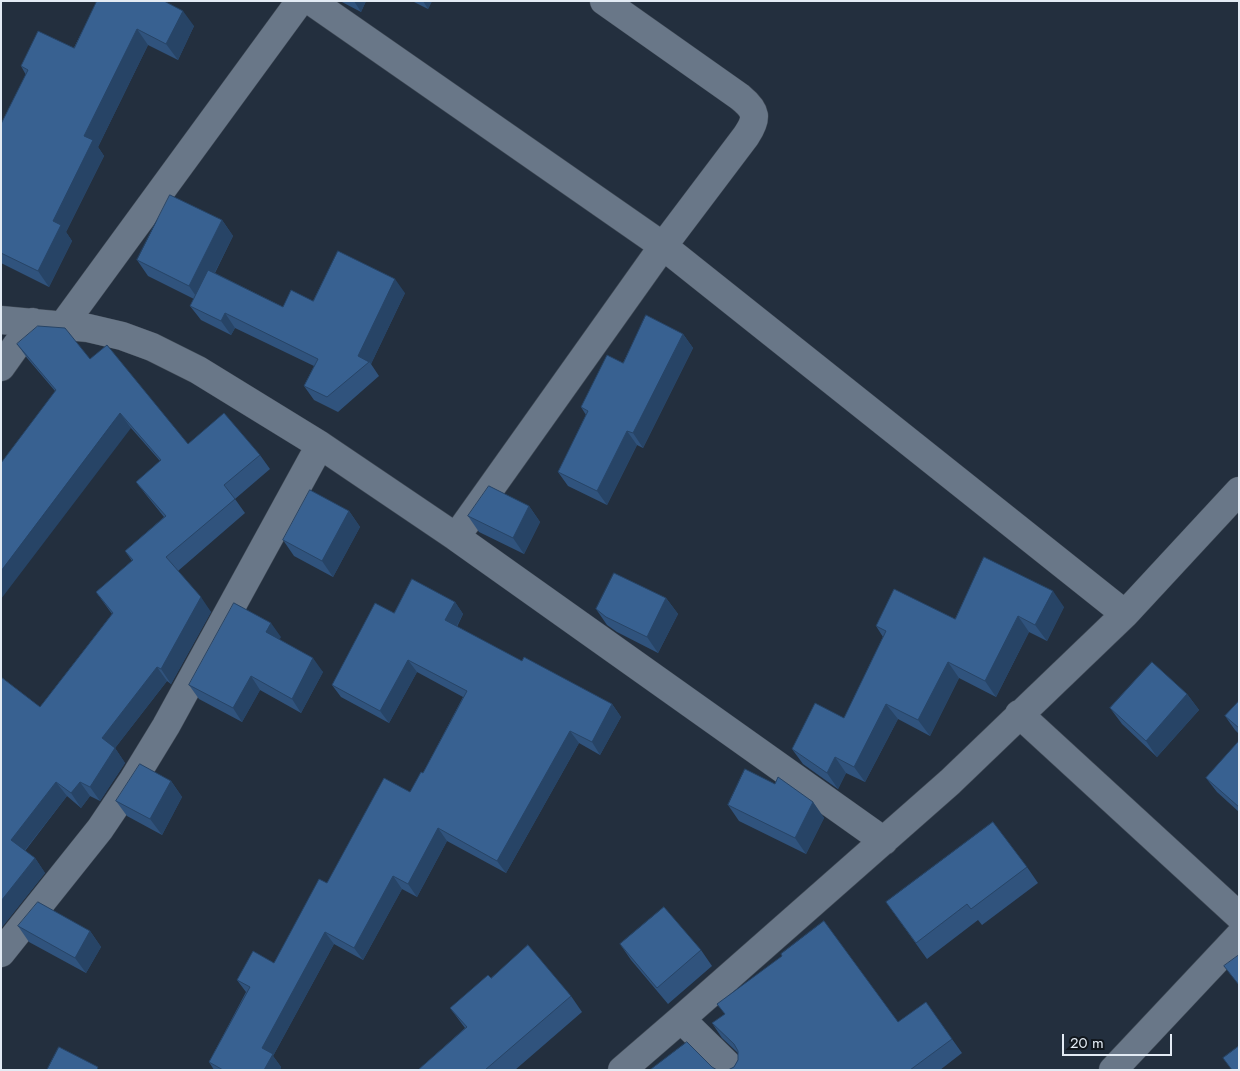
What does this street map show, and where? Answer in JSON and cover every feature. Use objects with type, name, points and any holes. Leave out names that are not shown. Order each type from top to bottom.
[{"type":"street","points":[[63,325],[300,1]]},
{"type":"street","points":[[311,1],[663,246],[1125,614]]},
{"type":"street","points":[[456,537],[663,246],[752,128],[755,115],[750,106],[740,97],[604,1]]},
{"type":"street","points":[[1,320],[88,328],[122,336],[152,347],[198,370],[320,445],[456,537],[884,841]]},
{"type":"street","points":[[1,367],[33,322]]},
{"type":"street","points":[[1,953],[100,829],[133,780],[166,726],[320,445]]},
{"type":"street","points":[[622,1070],[682,1020],[950,782],[1125,614],[1239,491]]},
{"type":"street","points":[[1019,714],[1239,916]]},
{"type":"street","points":[[1112,1070],[1239,936]]},
{"type":"street","points":[[682,1020],[733,1070]]},
{"type":"building","points":[[97,1],[164,1],[183,11],[166,44],[137,29],[84,136],[93,140],[53,221],[61,225],[38,271],[1,253],[1,124],[28,70],[21,66],[38,31],[74,48]]},
{"type":"building","points":[[170,195],[222,220],[189,286],[137,260]]},
{"type":"building","points":[[338,251],[395,279],[358,356],[369,362],[327,397],[304,386],[318,359],[225,313],[221,321],[190,306],[208,270],[283,307],[291,290],[313,301]]},
{"type":"building","points":[[646,315],[683,334],[633,433],[627,431],[597,491],[558,472],[588,411],[581,407],[607,355],[623,363]]},
{"type":"building","points":[[38,326],[65,328],[90,359],[107,345],[188,444],[224,413],[260,455],[224,485],[235,499],[166,557],[201,597],[161,669],[157,667],[102,738],[115,748],[90,787],[80,782],[71,793],[56,782],[11,840],[35,858],[1,901],[1,677],[40,707],[113,613],[96,592],[133,560],[125,551],[166,516],[136,482],[161,460],[120,413],[1,571],[1,463],[56,390],[17,344]]},
{"type":"building","points":[[489,486],[529,506],[513,538],[468,516]]},
{"type":"building","points":[[310,490],[349,511],[322,561],[283,540]]},
{"type":"building","points":[[984,557],[1053,591],[1035,625],[1018,616],[985,681],[948,662],[918,720],[886,704],[854,767],[835,757],[827,773],[792,749],[815,703],[844,718],[886,631],[876,626],[894,589],[955,619]]},
{"type":"building","points":[[614,573],[666,598],[647,637],[606,617],[596,609]]},
{"type":"building","points":[[412,579],[455,602],[445,620],[522,661],[524,657],[612,704],[592,742],[570,731],[497,861],[438,828],[408,884],[393,876],[354,948],[325,932],[262,1048],[273,1054],[264,1070],[223,1070],[209,1062],[250,987],[237,980],[253,951],[274,963],[319,879],[327,883],[384,778],[410,792],[421,772],[423,773],[467,691],[408,660],[380,711],[332,685],[375,603],[394,613]]},
{"type":"building","points":[[234,603],[271,623],[266,632],[313,658],[292,699],[251,676],[233,708],[189,685]]},
{"type":"building","points":[[1152,662],[1187,694],[1146,741],[1110,708]]},
{"type":"building","points":[[1239,701],[1239,728],[1225,716]]},
{"type":"building","points":[[1239,741],[1239,807],[1206,778]]},
{"type":"building","points":[[140,764],[171,781],[150,819],[116,801]]},
{"type":"building","points":[[745,769],[775,784],[778,777],[813,802],[795,838],[728,805]]},
{"type":"building","points":[[993,822],[1027,867],[971,909],[967,904],[916,943],[886,902]]},
{"type":"building","points":[[38,902],[90,931],[75,958],[18,926]]},
{"type":"building","points":[[664,907],[701,950],[657,988],[620,944]]},
{"type":"building","points":[[824,921],[898,1022],[926,1002],[952,1039],[910,1070],[728,1070],[734,1067],[738,1060],[738,1051],[734,1044],[712,1023],[725,1014],[717,1004],[782,956],[781,954]]},
{"type":"building","points":[[528,945],[571,996],[485,1070],[418,1070],[467,1027],[450,1008],[488,975],[491,978]]},
{"type":"building","points":[[1239,955],[1239,985],[1224,966]]},
{"type":"building","points":[[687,1042],[717,1070],[650,1070]]},
{"type":"building","points":[[1239,1046],[1239,1070],[1232,1070],[1223,1058]]},
{"type":"building","points":[[59,1047],[98,1067],[97,1070],[47,1070]]}]
